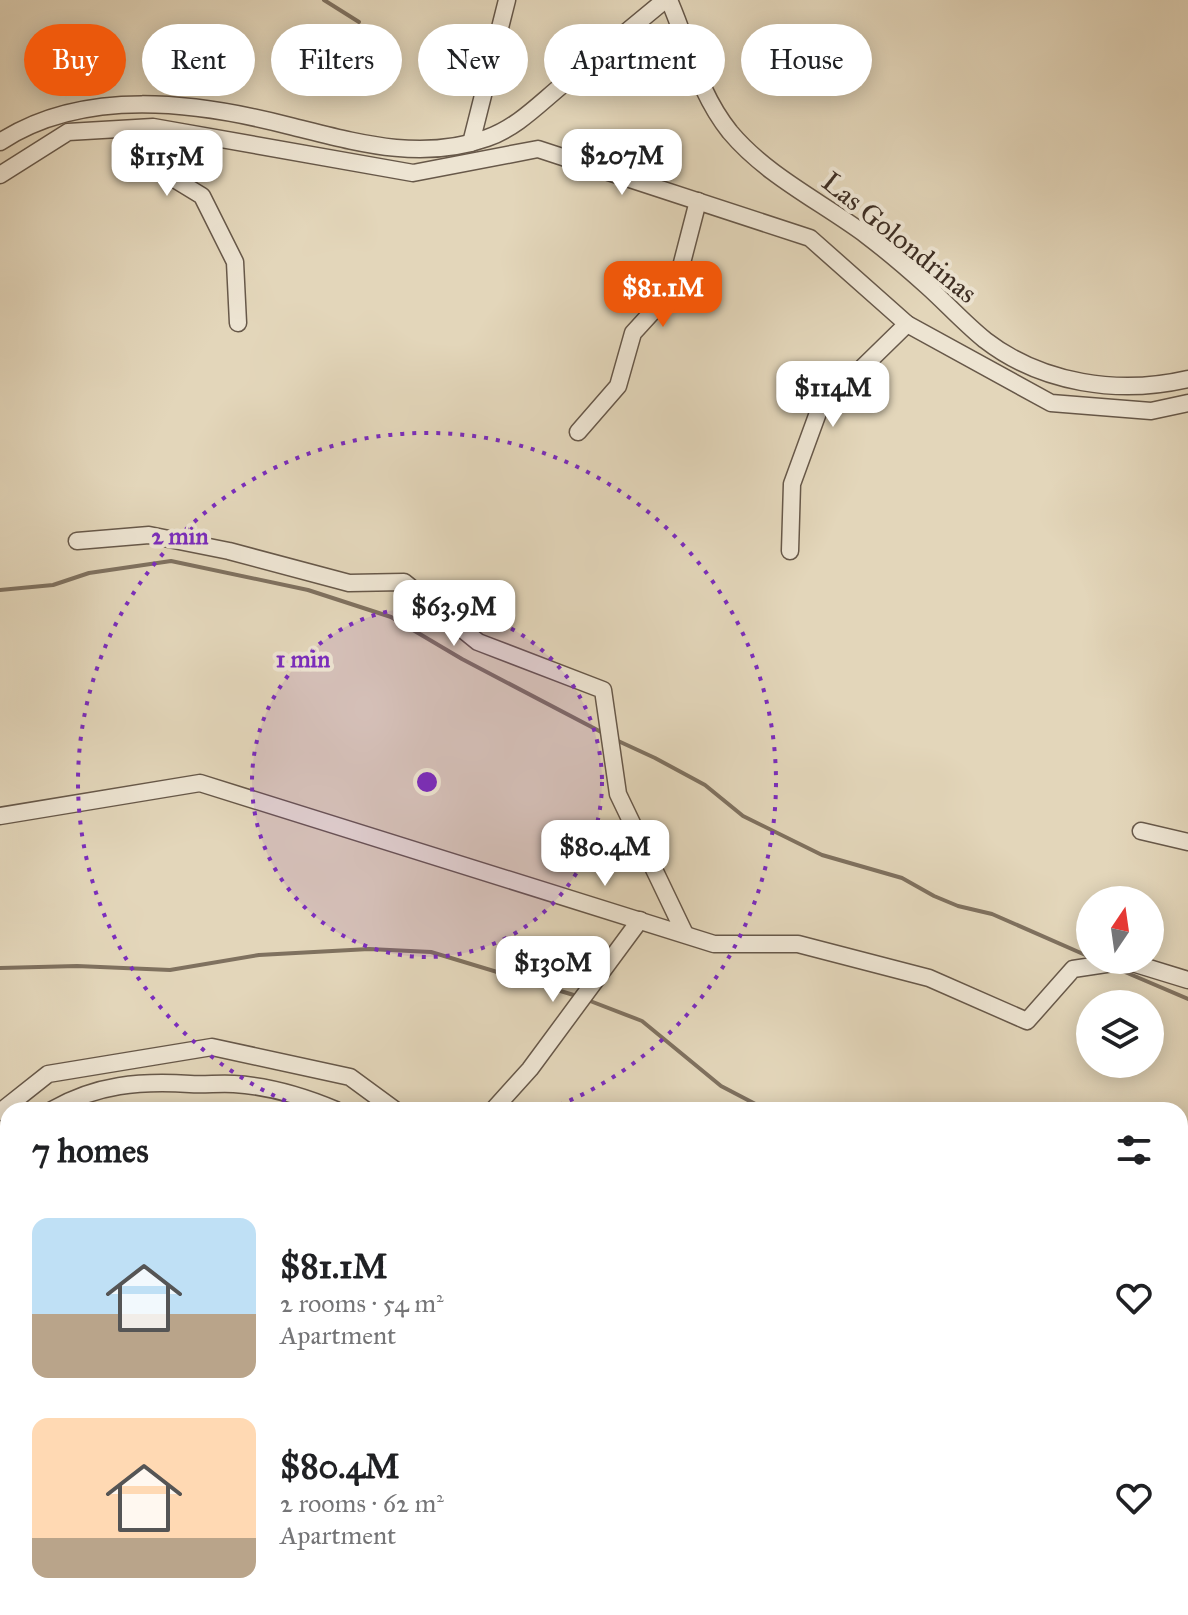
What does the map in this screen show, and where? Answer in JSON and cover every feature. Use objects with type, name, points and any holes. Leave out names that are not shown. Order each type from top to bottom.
[{"type":"street","points":[[471,143],[507,0]]},
{"type":"street","points":[[0,142],[30,125],[68,112],[159,105],[258,118],[372,146],[416,149],[471,143],[515,124],[667,0]]},
{"type":"street","name":"Las Golondrinas","points":[[667,0],[698,79],[718,115],[743,146],[774,173],[896,259],[986,340],[1019,361],[1079,381],[1147,386],[1188,379]]},
{"type":"street","points":[[0,175],[68,132],[153,127],[413,173],[538,149],[810,238],[907,324],[1051,403],[1151,411],[1188,403]]},
{"type":"street","points":[[202,136],[148,151],[161,171],[202,196],[235,262],[238,323]]},
{"type":"street","points":[[578,432],[618,386],[633,333],[676,286],[698,201]]},
{"type":"street","points":[[790,551],[792,484],[819,410],[907,324]]},
{"type":"street","points":[[77,541],[149,535],[229,551],[349,583],[404,582],[478,642],[603,690],[618,794],[685,934]]},
{"type":"street","points":[[0,816],[200,783],[714,944],[798,944],[929,978],[1027,1021],[1073,969],[1126,961],[1188,980]]},
{"type":"street","points":[[1141,831],[1188,842]]},
{"type":"street","points":[[500,1102],[530,1069],[640,920]]},
{"type":"street","points":[[13,1102],[48,1074],[212,1047],[350,1077],[384,1102]]},
{"type":"street","points":[[69,1102],[108,1087],[150,1081],[259,1087],[315,1102]]},
{"type":"waterway","points":[[324,0],[359,22]]},
{"type":"waterway","points":[[0,590],[53,585],[89,573],[171,561],[308,590],[391,617],[462,659],[605,734]]},
{"type":"waterway","points":[[616,740],[705,785],[743,816],[822,855],[902,878],[934,896],[958,906],[992,914],[1076,951]]},
{"type":"waterway","points":[[0,968],[77,966],[170,970],[259,955],[369,949],[431,952],[577,996]]},
{"type":"waterway","points":[[1130,974],[1188,999]]},
{"type":"waterway","points":[[585,999],[642,1021],[721,1086],[752,1102]]}]
